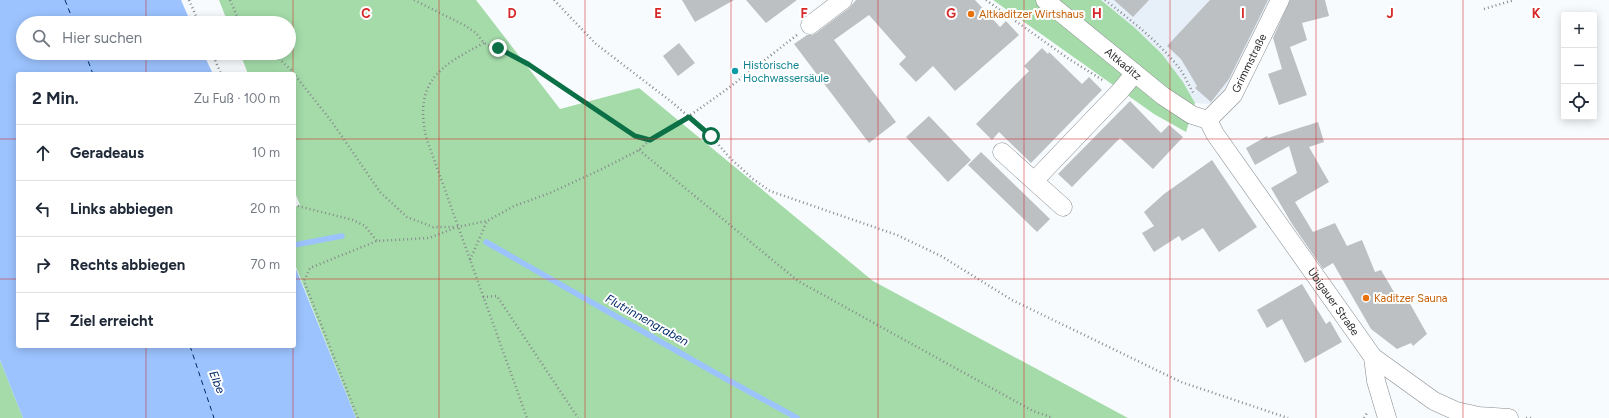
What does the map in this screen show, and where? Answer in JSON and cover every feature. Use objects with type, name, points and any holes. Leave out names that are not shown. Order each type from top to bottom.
[{"type":"street","points":[[810,25],[843,0]]},
{"type":"street","name":"Altkaditz","points":[[1045,0],[1163,96],[1192,115],[1204,118]]},
{"type":"street","name":"Grimmstraße","points":[[1204,118],[1233,95],[1280,0]]},
{"type":"street","points":[[1034,181],[1120,91],[1135,73]]},
{"type":"street","name":"Übigauer Straße","points":[[1204,118],[1373,357],[1434,401],[1456,411],[1479,416],[1509,418]]},
{"type":"street","points":[[1002,152],[1063,207]]},
{"type":"street","points":[[1373,357],[1376,381],[1387,418]]},
{"type":"path","points":[[189,0],[196,16]]},
{"type":"path","points":[[230,0],[237,16]]},
{"type":"path","points":[[414,0],[464,25],[476,33],[484,43],[528,64],[635,136],[650,140]]},
{"type":"path","points":[[554,0],[596,44],[689,117],[711,136],[730,158],[753,179],[770,191],[897,234],[942,256],[1012,300],[1181,382],[1288,418]]},
{"type":"path","points":[[986,0],[1069,59],[1120,91]]},
{"type":"path","points":[[1105,0],[1164,50],[1181,71],[1197,100],[1204,118]]},
{"type":"path","points":[[1484,8],[1514,0]]},
{"type":"path","points":[[358,418],[304,281],[310,268],[377,241],[429,238],[457,227],[487,221],[514,206],[550,194],[602,170],[639,150],[650,140],[689,117],[737,83],[810,25]]},
{"type":"path","points":[[484,43],[445,65],[440,70],[429,85],[424,97],[422,123],[457,227],[527,418]]},
{"type":"path","points":[[215,60],[220,72]]},
{"type":"path","points":[[280,60],[293,72]]},
{"type":"path","points":[[296,76],[332,122],[380,192],[407,217],[433,227],[457,227]]},
{"type":"path","points":[[639,150],[798,281],[1033,411],[1053,418]]},
{"type":"path","points":[[296,206],[353,220],[365,226],[377,241]]},
{"type":"path","points":[[470,261],[487,221]]},
{"type":"path","points":[[483,297],[497,296],[578,418]]},
{"type":"shaded area","points":[[1101,0],[1273,0],[1222,98],[1210,104],[1195,103],[1183,82],[1162,54],[1135,28]]},
{"type":"green space","points":[[219,0],[476,0],[560,109],[639,88],[873,281],[1128,418],[356,418],[296,267],[296,206],[300,205],[296,195],[296,72],[247,72],[243,60],[296,60],[296,16],[225,16]]},
{"type":"green space","points":[[993,0],[1101,0],[1135,28],[1162,54],[1183,82],[1195,103],[1186,132],[1154,114]]},
{"type":"green space","points":[[0,360],[23,418],[0,418]]},
{"type":"water","name":"Elbe","points":[[0,0],[181,0],[188,16],[16,16],[16,60],[206,60],[212,72],[16,72],[16,348],[296,348],[296,269],[356,418],[23,418],[0,360]]},
{"type":"building","points":[[682,0],[734,0],[695,22]]},
{"type":"building","points":[[746,0],[797,0],[766,23]]},
{"type":"building","points":[[856,0],[975,0],[1000,27],[1006,21],[1019,35],[955,91],[933,66],[916,82],[899,64],[906,57],[869,15],[834,40],[896,122],[869,143],[794,44],[807,35],[816,33],[849,8]]},
{"type":"building","points":[[1114,0],[1149,0],[1133,17]]},
{"type":"building","points":[[1210,0],[1268,0],[1229,79],[1211,102],[1195,88],[1197,86],[1181,59],[1167,46]]},
{"type":"building","points":[[1290,0],[1325,0],[1329,16],[1302,23],[1307,40],[1290,47],[1307,95],[1279,105],[1268,74],[1282,69],[1273,38]]},
{"type":"building","points":[[679,43],[695,63],[678,76],[663,56]]},
{"type":"building","points":[[1042,48],[1048,54],[1049,52],[1082,84],[1089,77],[1102,90],[1031,163],[999,132],[992,140],[976,124],[1029,71],[1024,66]]},
{"type":"building","points":[[1130,101],[1161,133],[1169,125],[1183,137],[1153,169],[1120,138],[1072,187],[1058,174]]},
{"type":"building","points":[[929,116],[971,160],[948,182],[906,137]]},
{"type":"building","points":[[1318,122],[1324,142],[1309,147],[1329,182],[1295,202],[1313,232],[1335,223],[1347,246],[1362,240],[1375,272],[1381,270],[1401,304],[1408,300],[1427,334],[1413,346],[1411,343],[1397,349],[1371,329],[1333,263],[1323,269],[1292,224],[1271,188],[1297,173],[1289,146],[1255,165],[1246,148],[1267,136],[1268,138]]},
{"type":"building","points":[[981,152],[1050,219],[1037,232],[968,165]]},
{"type":"building","points":[[1212,160],[1257,227],[1219,252],[1203,228],[1182,241],[1179,236],[1154,252],[1142,233],[1154,226],[1144,212],[1164,194]]},
{"type":"building","points":[[1302,284],[1326,324],[1330,321],[1342,342],[1305,363],[1282,319],[1267,328],[1257,310]]},
{"type":"waterway","points":[[296,245],[342,236]]},
{"type":"waterway","name":"Flutrinnengraben","points":[[486,242],[797,418]]},
{"type":"ferry route","points":[[65,0],[71,16]]},
{"type":"ferry route","points":[[88,60],[92,72]]},
{"type":"ferry route","points":[[191,348],[214,418]]},
{"type":"place","name":"Altkaditzer Wirtshaus","points":[[971,14]]},
{"type":"place","name":"Historische Hochwassersäule","points":[[735,71]]},
{"type":"place","name":"Kaditzer Sauna","points":[[1366,298]]},
{"type":"route","points":[[498,48],[528,64],[635,136],[650,140],[689,117],[711,136]]}]
